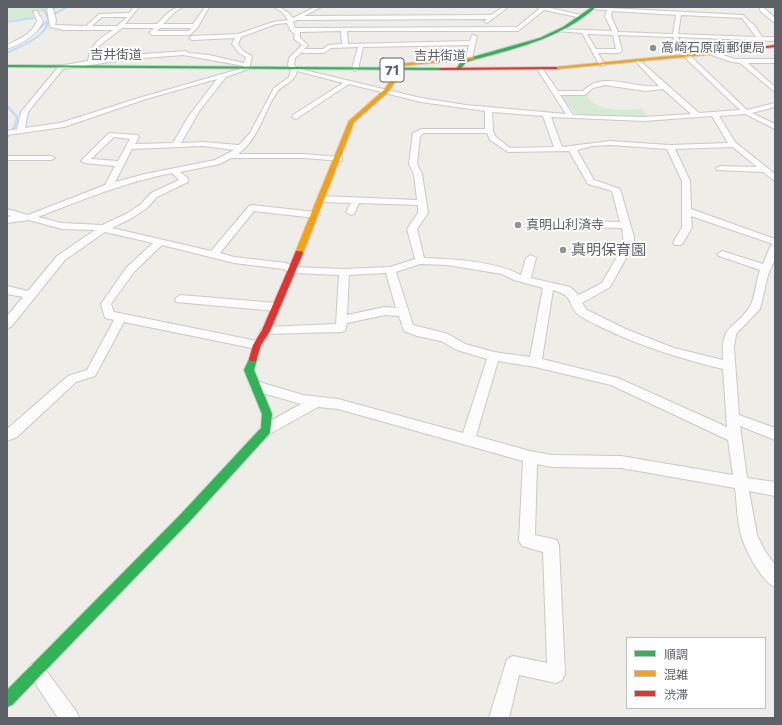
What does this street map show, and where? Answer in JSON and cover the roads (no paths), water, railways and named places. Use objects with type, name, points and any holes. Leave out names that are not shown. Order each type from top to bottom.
[{"type":"street","points":[[91,62],[92,50],[99,42],[119,27],[137,7]]},
{"type":"street","points":[[181,7],[174,10],[152,33],[191,36],[239,36],[275,23],[293,20],[375,15],[418,17],[444,15],[492,17]]},
{"type":"street","points":[[186,53],[192,42],[191,36],[207,7]]},
{"type":"street","points":[[276,7],[284,11],[293,20],[293,30]]},
{"type":"street","points":[[293,20],[319,7]]},
{"type":"street","points":[[471,58],[476,29],[506,7]]},
{"type":"street","points":[[293,30],[518,29],[542,7],[582,16]]},
{"type":"street","points":[[655,7],[658,13]]},
{"type":"street","points":[[694,7],[700,16]]},
{"type":"street","points":[[761,7],[763,11],[775,21]]},
{"type":"street","points":[[372,70],[390,66],[471,58],[516,47],[559,31],[593,8],[700,16],[743,17],[753,27],[760,38]]},
{"type":"street","points":[[50,9],[53,20],[52,26]]},
{"type":"street","points":[[594,51],[619,51],[615,32],[608,16],[610,10]]},
{"type":"street","points":[[636,11],[638,18]]},
{"type":"street","points":[[7,47],[29,35],[38,26],[39,18],[35,12]]},
{"type":"street","points":[[679,14],[675,34],[675,41],[679,49],[746,112],[775,127]]},
{"type":"street","points":[[87,28],[101,16],[129,15]]},
{"type":"street","points":[[418,17],[420,29]]},
{"type":"street","points":[[38,26],[87,28],[196,26]]},
{"type":"street","points":[[405,29],[407,44]]},
{"type":"street","points":[[7,220],[28,218],[108,187],[145,176],[217,162],[230,156],[241,148],[256,129],[276,89],[292,78],[294,69],[291,65],[292,58],[305,45],[297,38],[298,33],[293,30]]},
{"type":"street","points":[[344,30],[345,46]]},
{"type":"street","points":[[559,31],[645,31],[775,39]]},
{"type":"street","points":[[583,31],[602,65]]},
{"type":"street","points":[[14,36],[29,35]]},
{"type":"street","points":[[239,36],[235,44],[242,52],[249,56],[247,67]]},
{"type":"street","points":[[300,51],[324,51],[330,46],[473,43]]},
{"type":"street","points":[[355,69],[361,46]]},
{"type":"street","name":"吉井街道","points":[[7,66],[247,67],[372,70],[540,69],[602,65],[775,46]]},
{"type":"street","points":[[711,52],[727,60],[775,61]]},
{"type":"street","points":[[21,129],[25,112],[61,67],[150,55],[186,53],[186,55],[247,67]]},
{"type":"street","points":[[458,69],[464,61],[471,58]]},
{"type":"street","points":[[638,61],[651,77],[681,99],[698,116]]},
{"type":"street","points":[[742,61],[775,90]]},
{"type":"street","points":[[7,133],[21,129],[61,125],[247,67]]},
{"type":"street","points":[[294,69],[346,83],[421,100],[488,109],[571,117],[642,119],[698,116],[746,112],[775,105]]},
{"type":"street","points":[[540,69],[571,117]]},
{"type":"street","points":[[266,430],[267,414],[249,370],[257,345],[266,331],[316,215],[339,159],[352,121],[386,91],[401,70]]},
{"type":"street","points":[[176,145],[182,131],[200,104],[224,75]]},
{"type":"street","points":[[296,116],[346,83]]},
{"type":"street","points":[[555,93],[585,93],[591,86],[611,83],[643,89],[664,87]]},
{"type":"street","points":[[488,109],[490,131],[493,138],[508,150],[572,150],[592,144],[610,143],[670,148],[735,145]]},
{"type":"street","points":[[546,114],[559,149]]},
{"type":"street","points":[[715,115],[726,135],[735,145],[775,178]]},
{"type":"street","points":[[420,261],[412,229],[423,213],[418,174],[413,164],[416,135],[422,131],[490,131]]},
{"type":"street","points":[[108,187],[135,137],[112,135],[85,161],[120,164]]},
{"type":"street","points":[[130,147],[203,144],[241,148]]},
{"type":"street","points":[[670,148],[686,181],[688,227],[678,244]]},
{"type":"street","points":[[572,150],[591,182],[616,189],[629,237],[629,244],[606,285],[577,301]]},
{"type":"street","points":[[230,156],[304,156],[339,159]]},
{"type":"street","points":[[7,158],[51,158]]},
{"type":"street","points":[[720,168],[765,170]]},
{"type":"street","points":[[7,324],[61,258],[104,228],[129,216],[144,206],[154,195],[185,180],[173,170]]},
{"type":"street","points":[[322,199],[422,203]]},
{"type":"street","points":[[351,212],[356,201]]},
{"type":"street","points":[[213,255],[252,208],[316,215]]},
{"type":"street","points":[[687,211],[775,249],[763,275],[755,309],[731,332],[728,348],[728,366],[734,437],[749,536],[759,557],[775,579]]},
{"type":"street","points":[[7,212],[62,226],[104,228],[234,260],[286,266],[292,270],[344,272],[390,270],[420,261],[447,262],[505,271],[525,280],[566,290],[574,296],[578,306],[584,313],[624,333],[672,352],[728,366]]},
{"type":"street","points":[[581,224],[625,225]]},
{"type":"street","points":[[160,242],[130,270],[106,304],[109,315],[120,319],[171,327],[257,345]]},
{"type":"street","points":[[722,254],[766,268]]},
{"type":"street","points":[[525,280],[531,258]]},
{"type":"street","points":[[390,270],[408,328],[417,332],[444,337],[461,347],[494,356],[534,362],[614,381],[734,437]]},
{"type":"street","points":[[266,331],[341,328],[343,320],[344,272]]},
{"type":"street","points":[[534,362],[549,286]]},
{"type":"street","points":[[7,290],[31,295]]},
{"type":"street","points":[[180,299],[276,307]]},
{"type":"street","points":[[343,320],[385,311],[402,312]]},
{"type":"street","points":[[7,435],[12,433],[38,412],[72,379],[91,374],[120,319]]},
{"type":"street","points":[[468,439],[494,356]]},
{"type":"street","points":[[256,386],[303,400],[338,404],[530,457],[552,461],[621,462],[775,490]]},
{"type":"street","points":[[9,694],[36,671],[185,518],[266,430],[319,401]]},
{"type":"street","points":[[733,418],[775,434]]},
{"type":"street","points":[[499,718],[513,665],[556,674],[551,546],[527,541],[530,457]]},
{"type":"street","points":[[36,671],[69,718]]},
{"type":"waterway","points":[[42,7],[49,20]]},
{"type":"waterway","points":[[54,14],[67,7]]},
{"type":"waterway","points":[[7,22],[33,18]]},
{"type":"waterway","points":[[7,53],[26,44],[38,36],[43,32],[49,20]]},
{"type":"waterway","points":[[29,37],[49,20]]},
{"type":"waterway","points":[[7,106],[17,117],[15,126],[7,138]]},
{"type":"place","name":"高崎石原南郵便局","points":[[653,48]]},
{"type":"place","name":"真明山利済寺","points":[[518,225]]},
{"type":"place","name":"真明保育園","points":[[563,250]]}]
